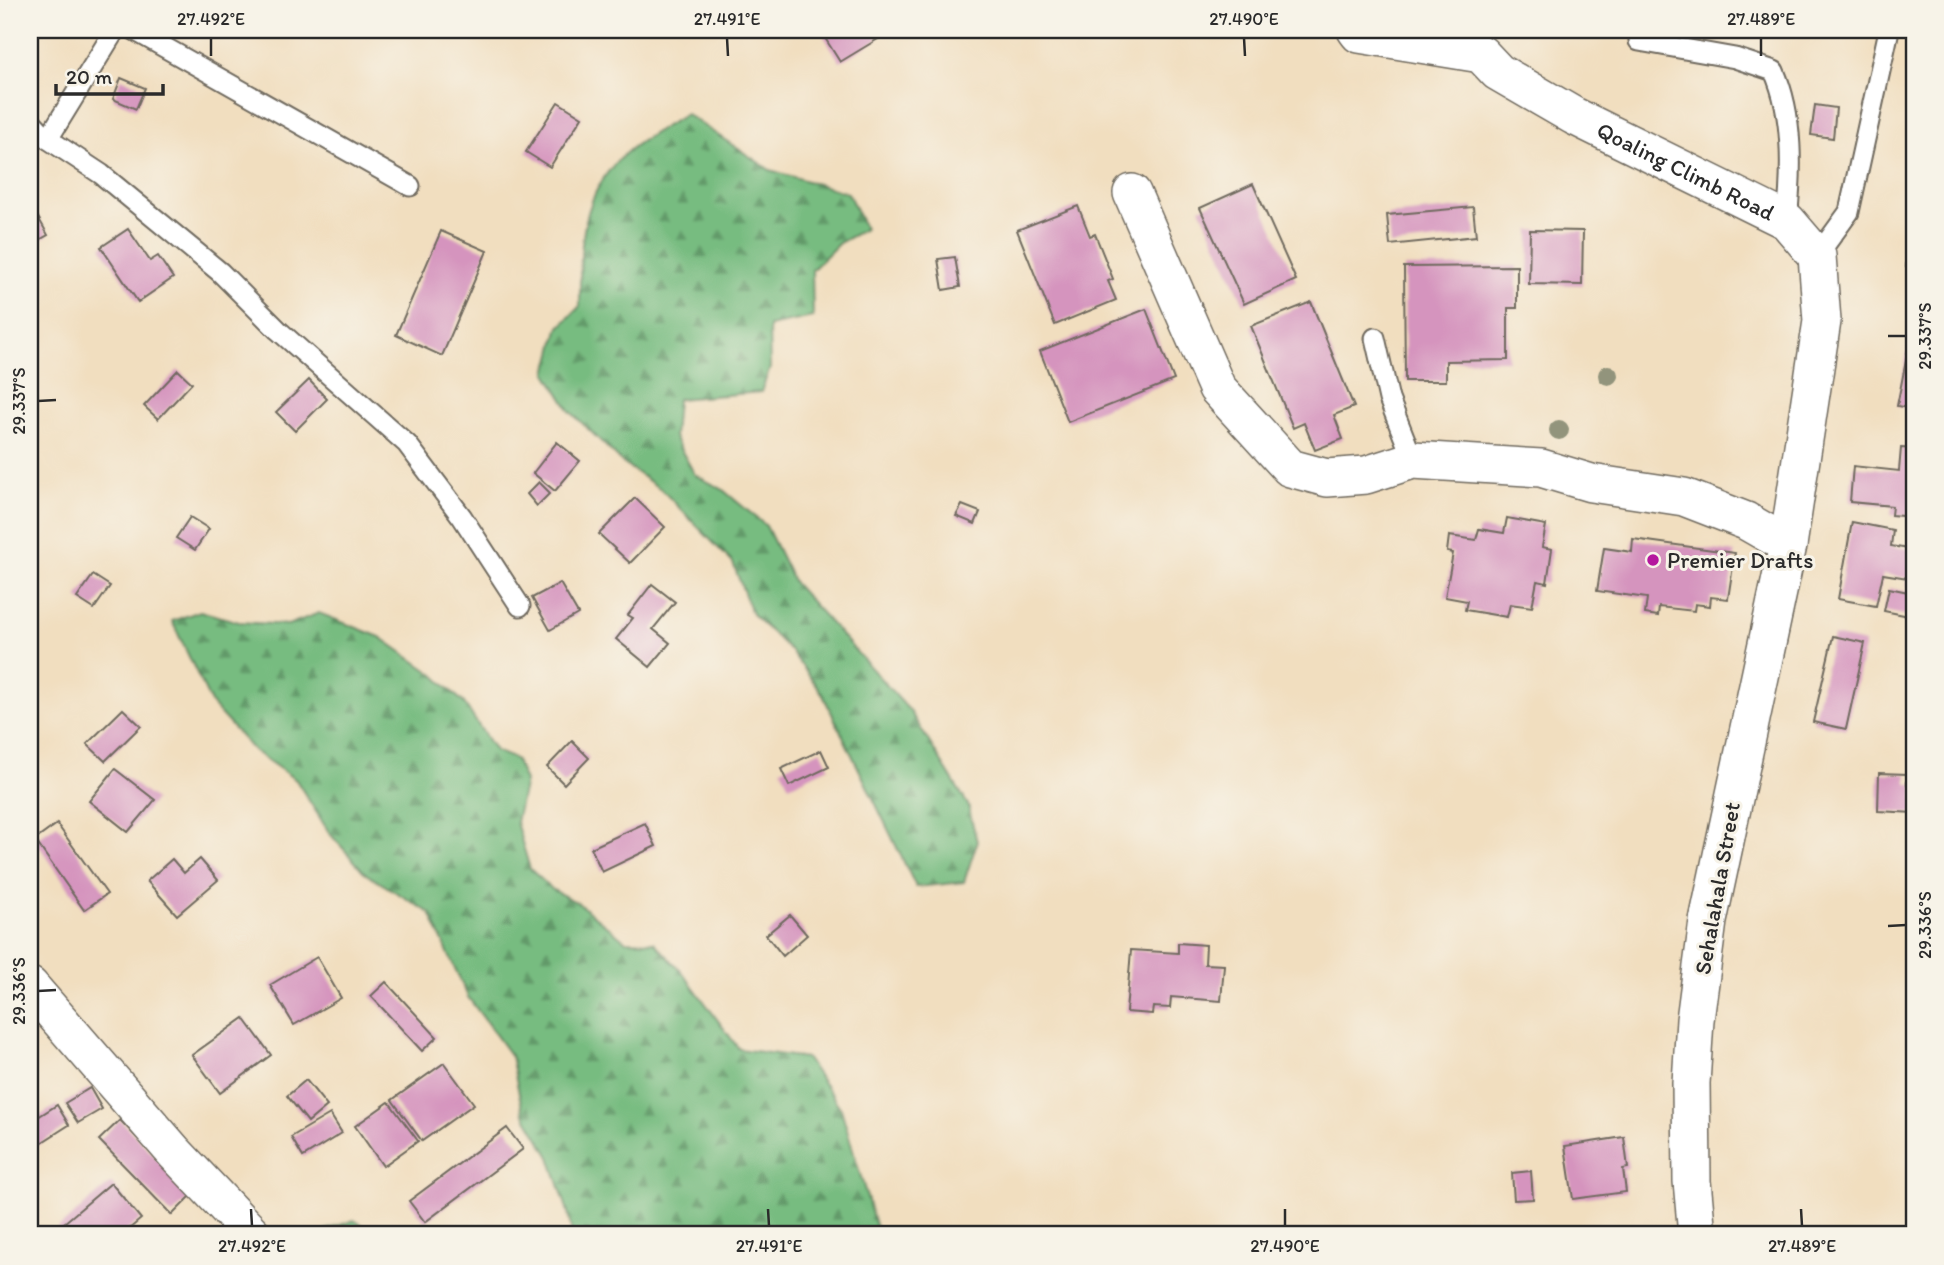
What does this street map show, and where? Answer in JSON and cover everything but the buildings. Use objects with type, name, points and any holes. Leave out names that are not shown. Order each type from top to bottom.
[{"type":"street","name":"Qoaling Climb Road","points":[[1356,30],[1359,34],[1480,54],[1498,72],[1574,116],[1787,221],[1817,256]]},
{"type":"street","points":[[1132,193],[1217,388],[1290,468],[1327,478],[1366,475],[1413,460],[1542,468],[1591,483],[1684,498],[1746,521],[1787,545],[1822,321],[1817,256]]},
{"type":"street","name":"Sehalahala Street","points":[[1698,1235],[1692,1181],[1690,1083],[1695,1020],[1708,921],[1787,545]]},
{"type":"street","points":[[30,986],[174,1152],[253,1235]]},
{"type":"lane","points":[[48,139],[115,30]]},
{"type":"lane","points":[[134,30],[410,186]]},
{"type":"lane","points":[[1817,256],[1849,212],[1889,30]]},
{"type":"lane","points":[[1639,41],[1735,58],[1774,71],[1785,97],[1791,176],[1787,221]]},
{"type":"lane","points":[[30,120],[48,139],[101,174],[220,272],[278,330],[407,444],[462,517],[520,607]]},
{"type":"lane","points":[[1375,338],[1389,399],[1413,460]]},
{"type":"green space","points":[[686,114],[770,170],[848,193],[865,229],[839,243],[812,270],[813,317],[769,326],[770,368],[761,392],[677,399],[674,437],[695,475],[722,489],[766,526],[794,583],[910,711],[968,805],[977,842],[964,882],[916,887],[822,693],[790,650],[752,614],[733,563],[662,490],[624,464],[570,411],[547,373],[558,329],[580,306],[582,243],[591,203],[599,185],[627,152]]},
{"type":"green space","points":[[200,611],[239,622],[288,625],[319,613],[380,637],[433,674],[464,703],[495,751],[515,759],[525,781],[516,822],[530,869],[553,890],[578,903],[626,941],[654,942],[683,973],[739,1049],[806,1058],[841,1109],[878,1235],[572,1235],[568,1212],[550,1157],[523,1112],[511,1056],[468,997],[430,913],[366,874],[330,834],[296,780],[254,751],[212,705],[172,621]]},
{"type":"green space","points":[[354,1220],[378,1235],[328,1235],[326,1230]]},
{"type":"place","name":"Premier Drafts","points":[[1653,560]]}]
